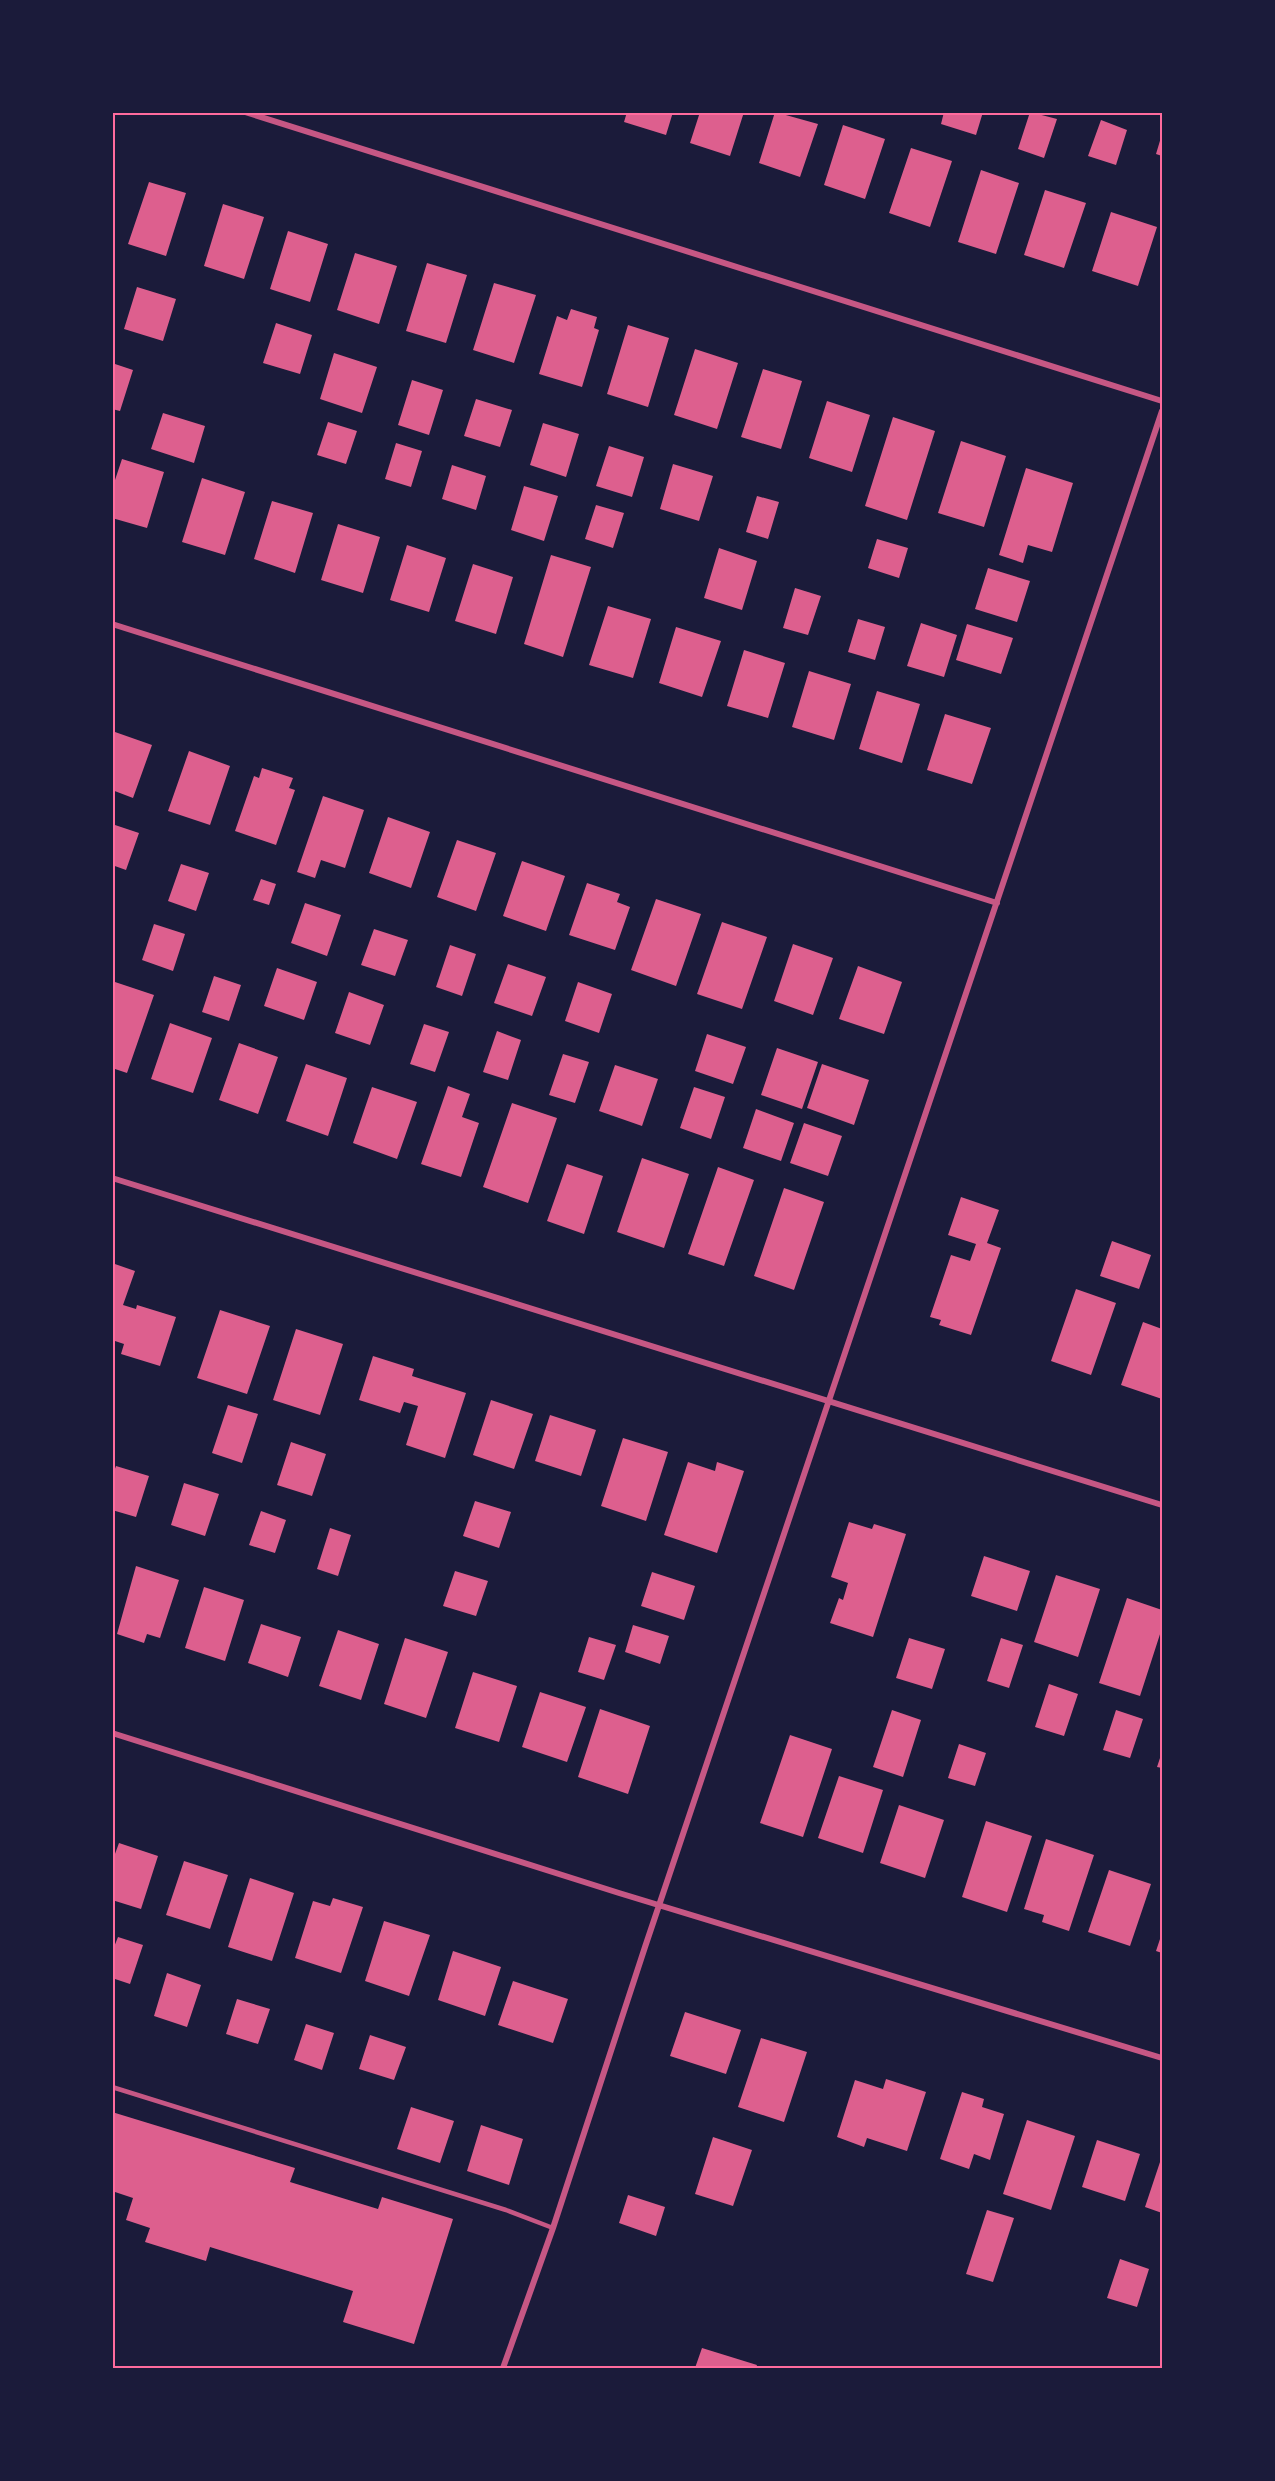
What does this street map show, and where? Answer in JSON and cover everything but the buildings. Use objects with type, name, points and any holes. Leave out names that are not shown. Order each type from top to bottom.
[{"type":"street","points":[[245,112],[1162,401]]},
{"type":"street","points":[[503,2368],[554,2228],[659,1905],[1162,411]]},
{"type":"street","points":[[112,624],[997,903]]},
{"type":"street","points":[[112,1178],[1162,1505]]},
{"type":"street","points":[[112,1733],[659,1905],[1162,2058]]},
{"type":"lane","points":[[112,2087],[506,2210],[554,2228]]}]
